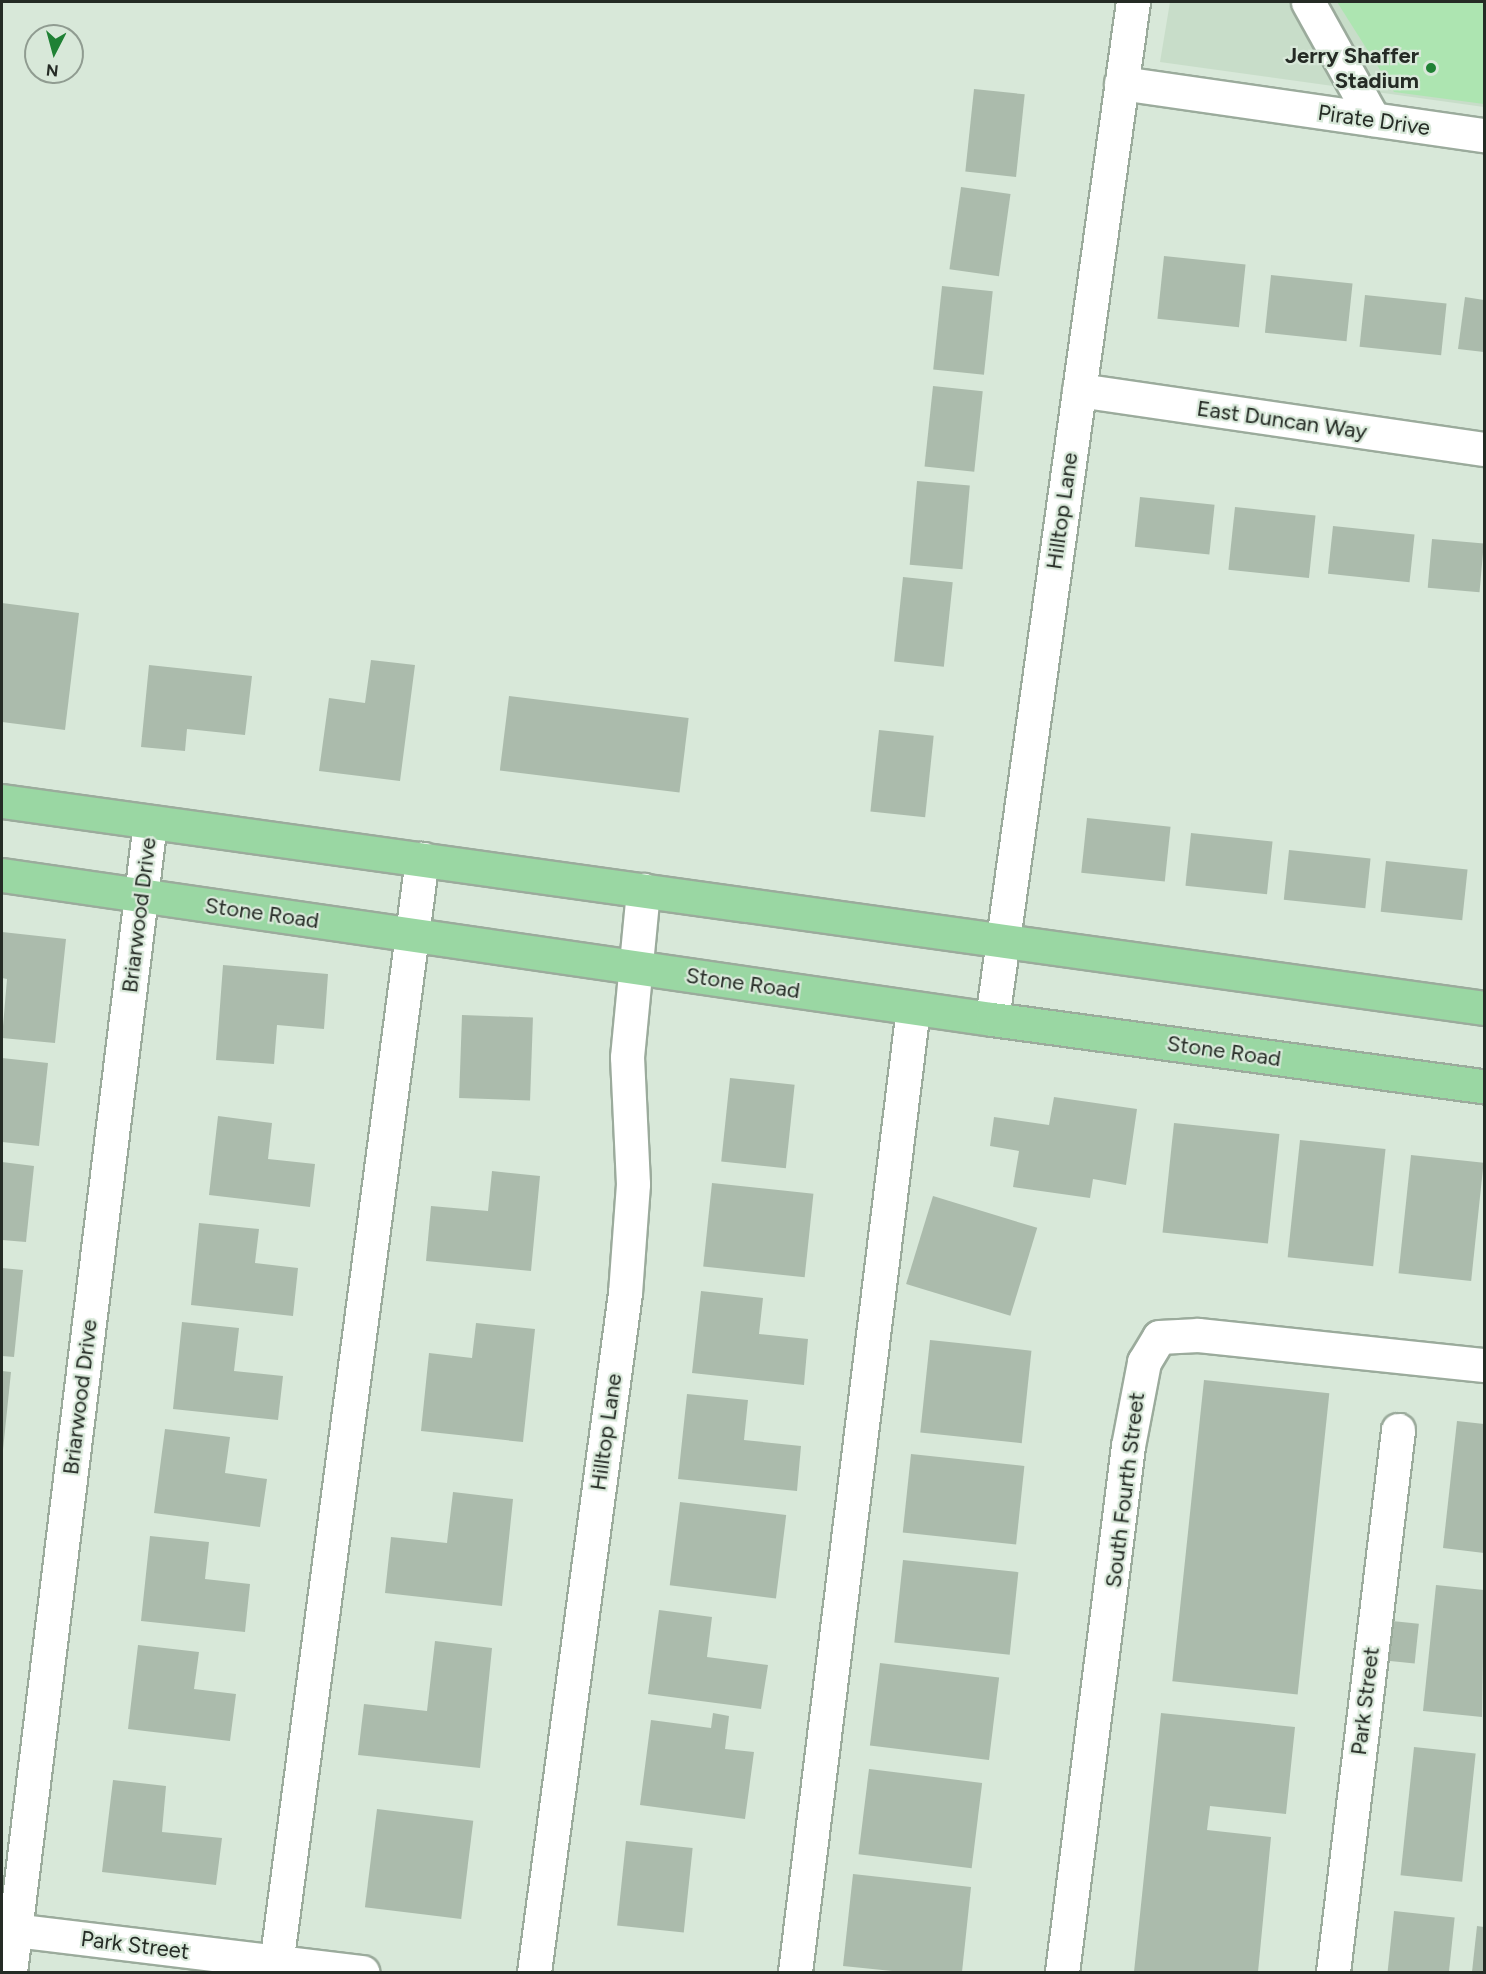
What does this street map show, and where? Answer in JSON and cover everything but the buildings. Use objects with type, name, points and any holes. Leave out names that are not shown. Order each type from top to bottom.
[{"type":"main road","points":[[2,801],[1485,1008]]},
{"type":"main road","name":"Stone Road","points":[[2,875],[913,1008],[1485,1086]]},
{"type":"street","name":"Hilltop Lane","points":[[992,1019],[1001,940],[1133,2]]},
{"type":"street","points":[[1308,2],[1372,119]]},
{"type":"street","name":"Pirate Drive","points":[[1121,83],[1485,135]]},
{"type":"street","name":"East Duncan Way","points":[[1080,390],[1485,449]]},
{"type":"street","name":"Briarwood Drive","points":[[10,1972],[150,822]]},
{"type":"street","points":[[276,1967],[423,859]]},
{"type":"street","name":"Hilltop Lane","points":[[534,1972],[625,1293],[633,1184],[627,1057],[643,890]]},
{"type":"street","points":[[795,1972],[913,1008]]},
{"type":"street","name":"South Fourth Street","points":[[1062,1972],[1129,1435],[1144,1362],[1159,1337],[1198,1335],[1485,1365]]},
{"type":"street","name":"Park Street","points":[[1333,1972],[1398,1430]]},
{"type":"street","name":"Park Street","points":[[14,1930],[276,1967],[362,1972]]},
{"type":"shaded area","points":[[1170,2],[1484,2],[1484,107],[1160,62]]},
{"type":"green space","name":"Jerry Shaffer Stadium","points":[[1337,2],[1484,2],[1484,104],[1394,92]]},
{"type":"place","name":"Jerry Shaffer Stadium","points":[[1431,68]]}]
